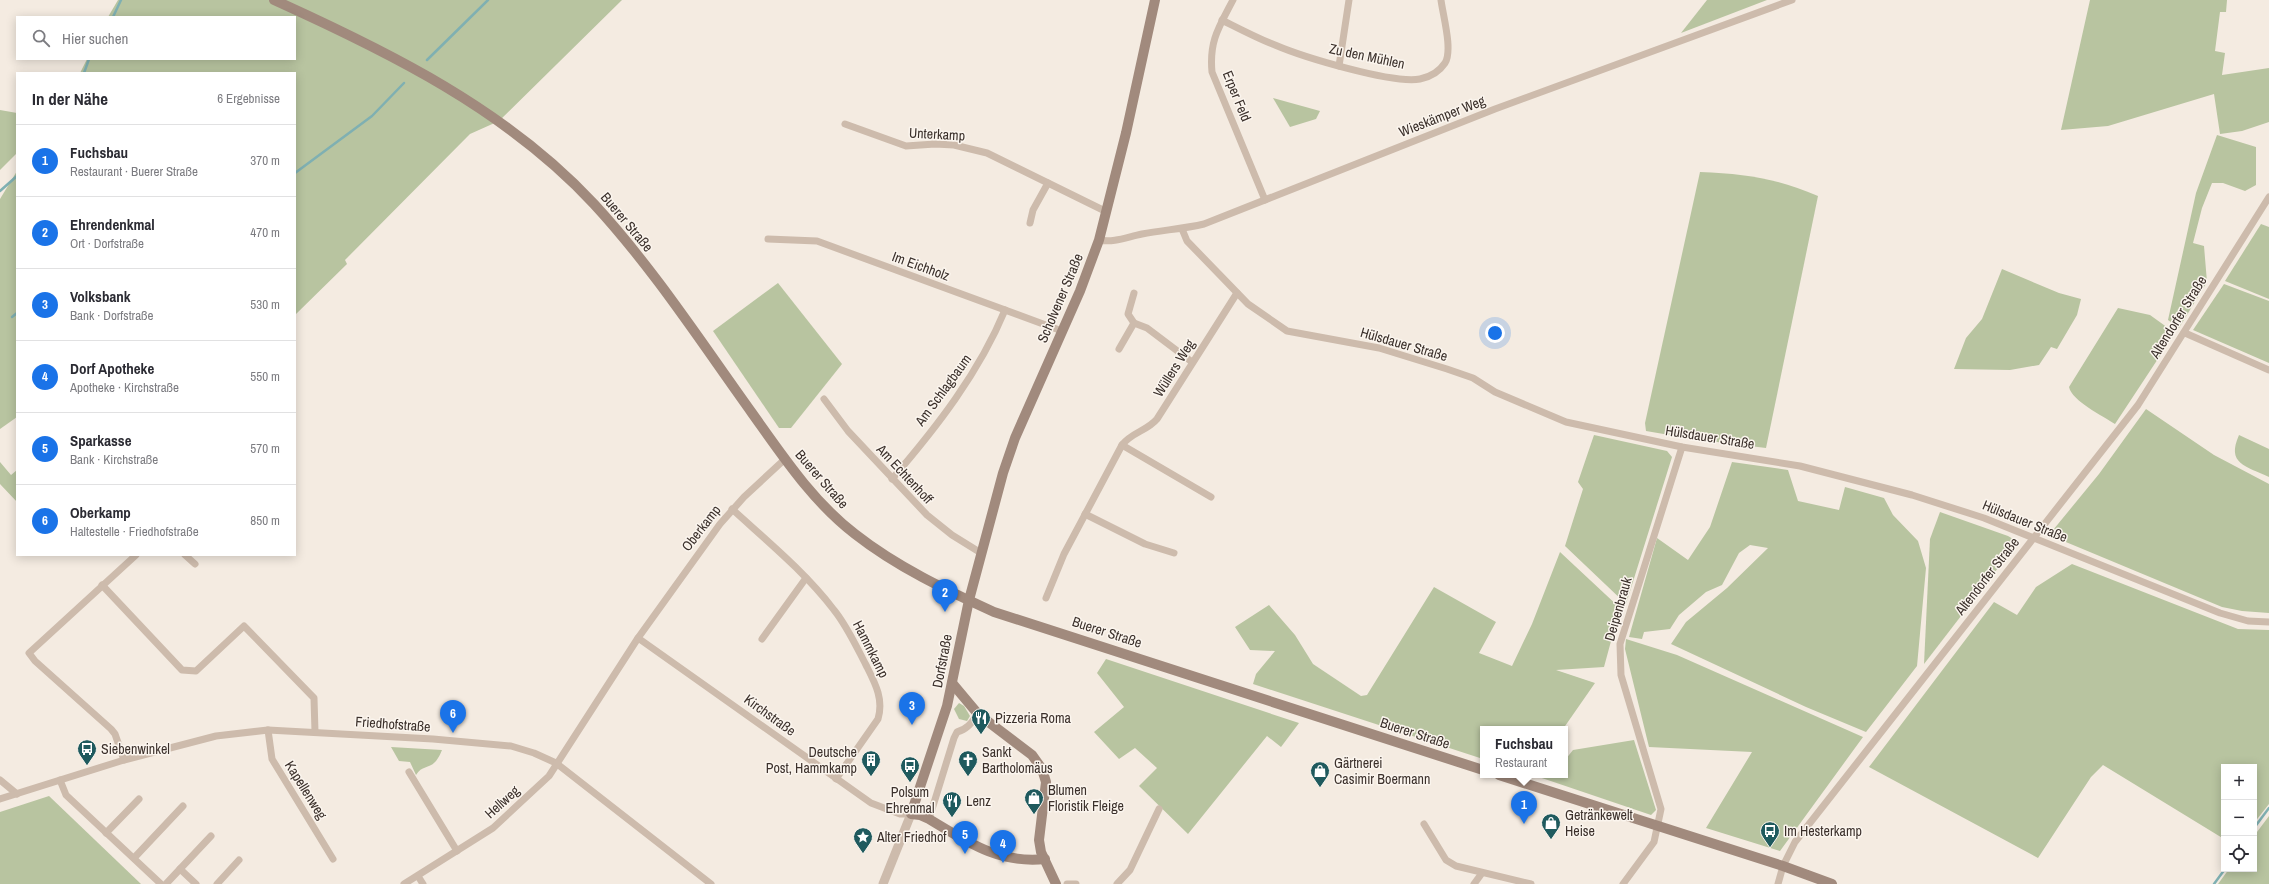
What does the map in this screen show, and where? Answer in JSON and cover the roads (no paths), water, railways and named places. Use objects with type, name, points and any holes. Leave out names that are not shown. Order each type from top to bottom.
[{"type":"main road","name":"Scholvener Straße","points":[[969,600],[1003,473],[1015,438],[1062,331],[1099,240],[1126,133],[1155,0]]},
{"type":"main road","name":"Buerer Straße","points":[[276,1],[354,37],[460,96],[499,121],[567,177],[630,246],[785,459],[815,494],[855,534],[918,575],[994,612],[1480,769]]},
{"type":"main road","name":"Dorfstraße","points":[[911,814],[947,706],[969,600]]},
{"type":"main road","points":[[952,683],[978,714],[1032,755],[1042,769],[1046,782],[1040,840],[1041,852],[1056,884]]},
{"type":"main road","points":[[1508,778],[1783,866],[1832,884]]},
{"type":"main road","name":"Kirchstraße","points":[[911,814],[920,814],[981,850],[990,853],[1035,860],[1045,859]]},
{"type":"street","name":"Erper Feld","points":[[1233,0],[1213,41],[1210,54],[1212,72],[1265,200]]},
{"type":"street","points":[[1339,66],[1349,0]]},
{"type":"street","name":"Zu den Mühlen","points":[[1222,20],[1275,45],[1339,66],[1389,77],[1419,79],[1437,73],[1445,62],[1448,52],[1441,0]]},
{"type":"street","name":"Wieskämper Weg","points":[[1099,240],[1109,242],[1142,234],[1182,229],[1204,224],[1495,109],[1792,0]]},
{"type":"street","name":"Unterkamp","points":[[845,124],[906,146],[935,144],[975,150],[1048,183],[1106,212]]},
{"type":"street","points":[[1030,223],[1033,210],[1048,183]]},
{"type":"street","name":"Altendorfer Straße","points":[[1783,866],[1795,842],[1804,830],[2138,405],[2185,333],[2269,197]]},
{"type":"street","name":"Hülsdauer Straße","points":[[1182,229],[1187,241],[1237,293],[1273,323],[1286,331],[1378,348],[1473,378],[1495,392],[1566,422],[1682,447],[1762,458],[1912,495],[1984,518],[2220,613],[2248,621],[2269,622]]},
{"type":"street","name":"Im Eichholz","points":[[768,239],[817,241],[1062,331]]},
{"type":"street","points":[[1134,293],[1128,314],[1134,323],[1147,328],[1192,362]]},
{"type":"street","name":"Wüllers Weg","points":[[1046,598],[1064,554],[1122,445],[1128,437],[1146,429],[1157,419],[1237,293]]},
{"type":"street","name":"Am Schlagbaum","points":[[892,479],[915,452],[979,364],[994,338],[1005,310]]},
{"type":"street","points":[[1119,349],[1134,323]]},
{"type":"street","points":[[2185,333],[2269,370]]},
{"type":"street","name":"Am Echtenhoff","points":[[824,399],[848,431],[927,515],[952,535],[981,553]]},
{"type":"street","points":[[1122,445],[1211,497]]},
{"type":"street","name":"Deipenbrauk","points":[[1623,884],[1654,842],[1661,809],[1622,675],[1620,644],[1682,447]]},
{"type":"street","name":"Oberkamp","points":[[556,763],[684,571],[732,509],[785,459]]},
{"type":"street","name":"Hammkamp","points":[[732,509],[806,578],[834,609],[845,626],[880,696],[881,708],[878,719],[836,779]]},
{"type":"street","points":[[1085,514],[1145,544],[1174,553]]},
{"type":"street","points":[[124,760],[115,734],[111,729],[35,661],[29,653],[135,556]]},
{"type":"street","points":[[186,556],[195,564]]},
{"type":"street","points":[[762,639],[806,578]]},
{"type":"street","points":[[102,586],[182,670],[196,671],[244,626],[314,698],[315,732]]},
{"type":"street","name":"Kirchstraße","points":[[638,638],[871,803],[900,814],[911,814]]},
{"type":"street","points":[[929,819],[954,738],[957,732],[964,730],[970,725],[978,714]]},
{"type":"street","name":"Friedhofstraße","points":[[0,799],[124,760],[216,736],[268,730],[511,746],[534,753],[556,763],[711,884]]},
{"type":"street","name":"Kapellenweg","points":[[268,730],[272,759],[333,859]]},
{"type":"street","name":"Hellweg","points":[[404,884],[457,851],[508,816],[549,776],[556,763]]},
{"type":"street","points":[[409,772],[457,851]]},
{"type":"street","points":[[0,780],[17,794]]},
{"type":"street","points":[[60,780],[66,795],[161,884]]},
{"type":"street","points":[[106,832],[139,799]]},
{"type":"street","points":[[134,858],[183,806]]},
{"type":"street","points":[[1117,884],[1130,870],[1159,809]]},
{"type":"street","name":"Dorfstraße","points":[[883,884],[911,814]]},
{"type":"street","points":[[1424,824],[1446,860],[1456,866],[1531,884]]},
{"type":"street","points":[[166,884],[211,836]]},
{"type":"street","points":[[217,884],[239,860]]},
{"type":"street","points":[[1778,884],[1783,866]]},
{"type":"street","points":[[180,869],[196,884]]},
{"type":"street","points":[[1474,884],[1482,873]]},
{"type":"street","points":[[418,876],[423,884]]},
{"type":"street","points":[[1067,884],[1076,884]]},
{"type":"waterway","points":[[113,16],[121,0]]},
{"type":"waterway","points":[[427,60],[488,0]]},
{"type":"waterway","points":[[84,72],[89,60]]},
{"type":"waterway","points":[[296,172],[372,116],[404,83]]},
{"type":"waterway","points":[[0,191],[16,177]]},
{"type":"waterway","points":[[12,317],[16,314]]},
{"type":"waterway","points":[[2257,824],[2269,808]]},
{"type":"waterway","points":[[2214,884],[2223,872]]},
{"type":"place","name":"Ehrendenkmal","points":[[945,612]]},
{"type":"place","name":"Volksbank","points":[[912,725]]},
{"type":"place","name":"Oberkamp","points":[[453,733]]},
{"type":"place","name":"Pizzeria Roma","points":[[981,735]]},
{"type":"place","name":"Siebenwinkel","points":[[87,766]]},
{"type":"place","name":"Deutsche Post, Hammkamp","points":[[871,777]]},
{"type":"place","name":"Sankt Bartholomäus","points":[[968,777]]},
{"type":"place","name":"Polsum Ehrenmal","points":[[910,783]]},
{"type":"place","name":"Gärtnerei Casimir Boermann","points":[[1320,788]]},
{"type":"place","name":"Blumen Floristik Fleige","points":[[1034,815]]},
{"type":"place","name":"Lenz","points":[[952,818]]},
{"type":"place","name":"Fuchsbau","points":[[1524,824]]},
{"type":"place","name":"Getränkewelt Heise","points":[[1551,840]]},
{"type":"place","name":"Im Hesterkamp","points":[[1770,848]]},
{"type":"place","name":"Alter Friedhof","points":[[863,854]]},
{"type":"place","name":"Sparkasse","points":[[965,854]]},
{"type":"place","name":"Dorf Apotheke","points":[[1003,863]]}]
